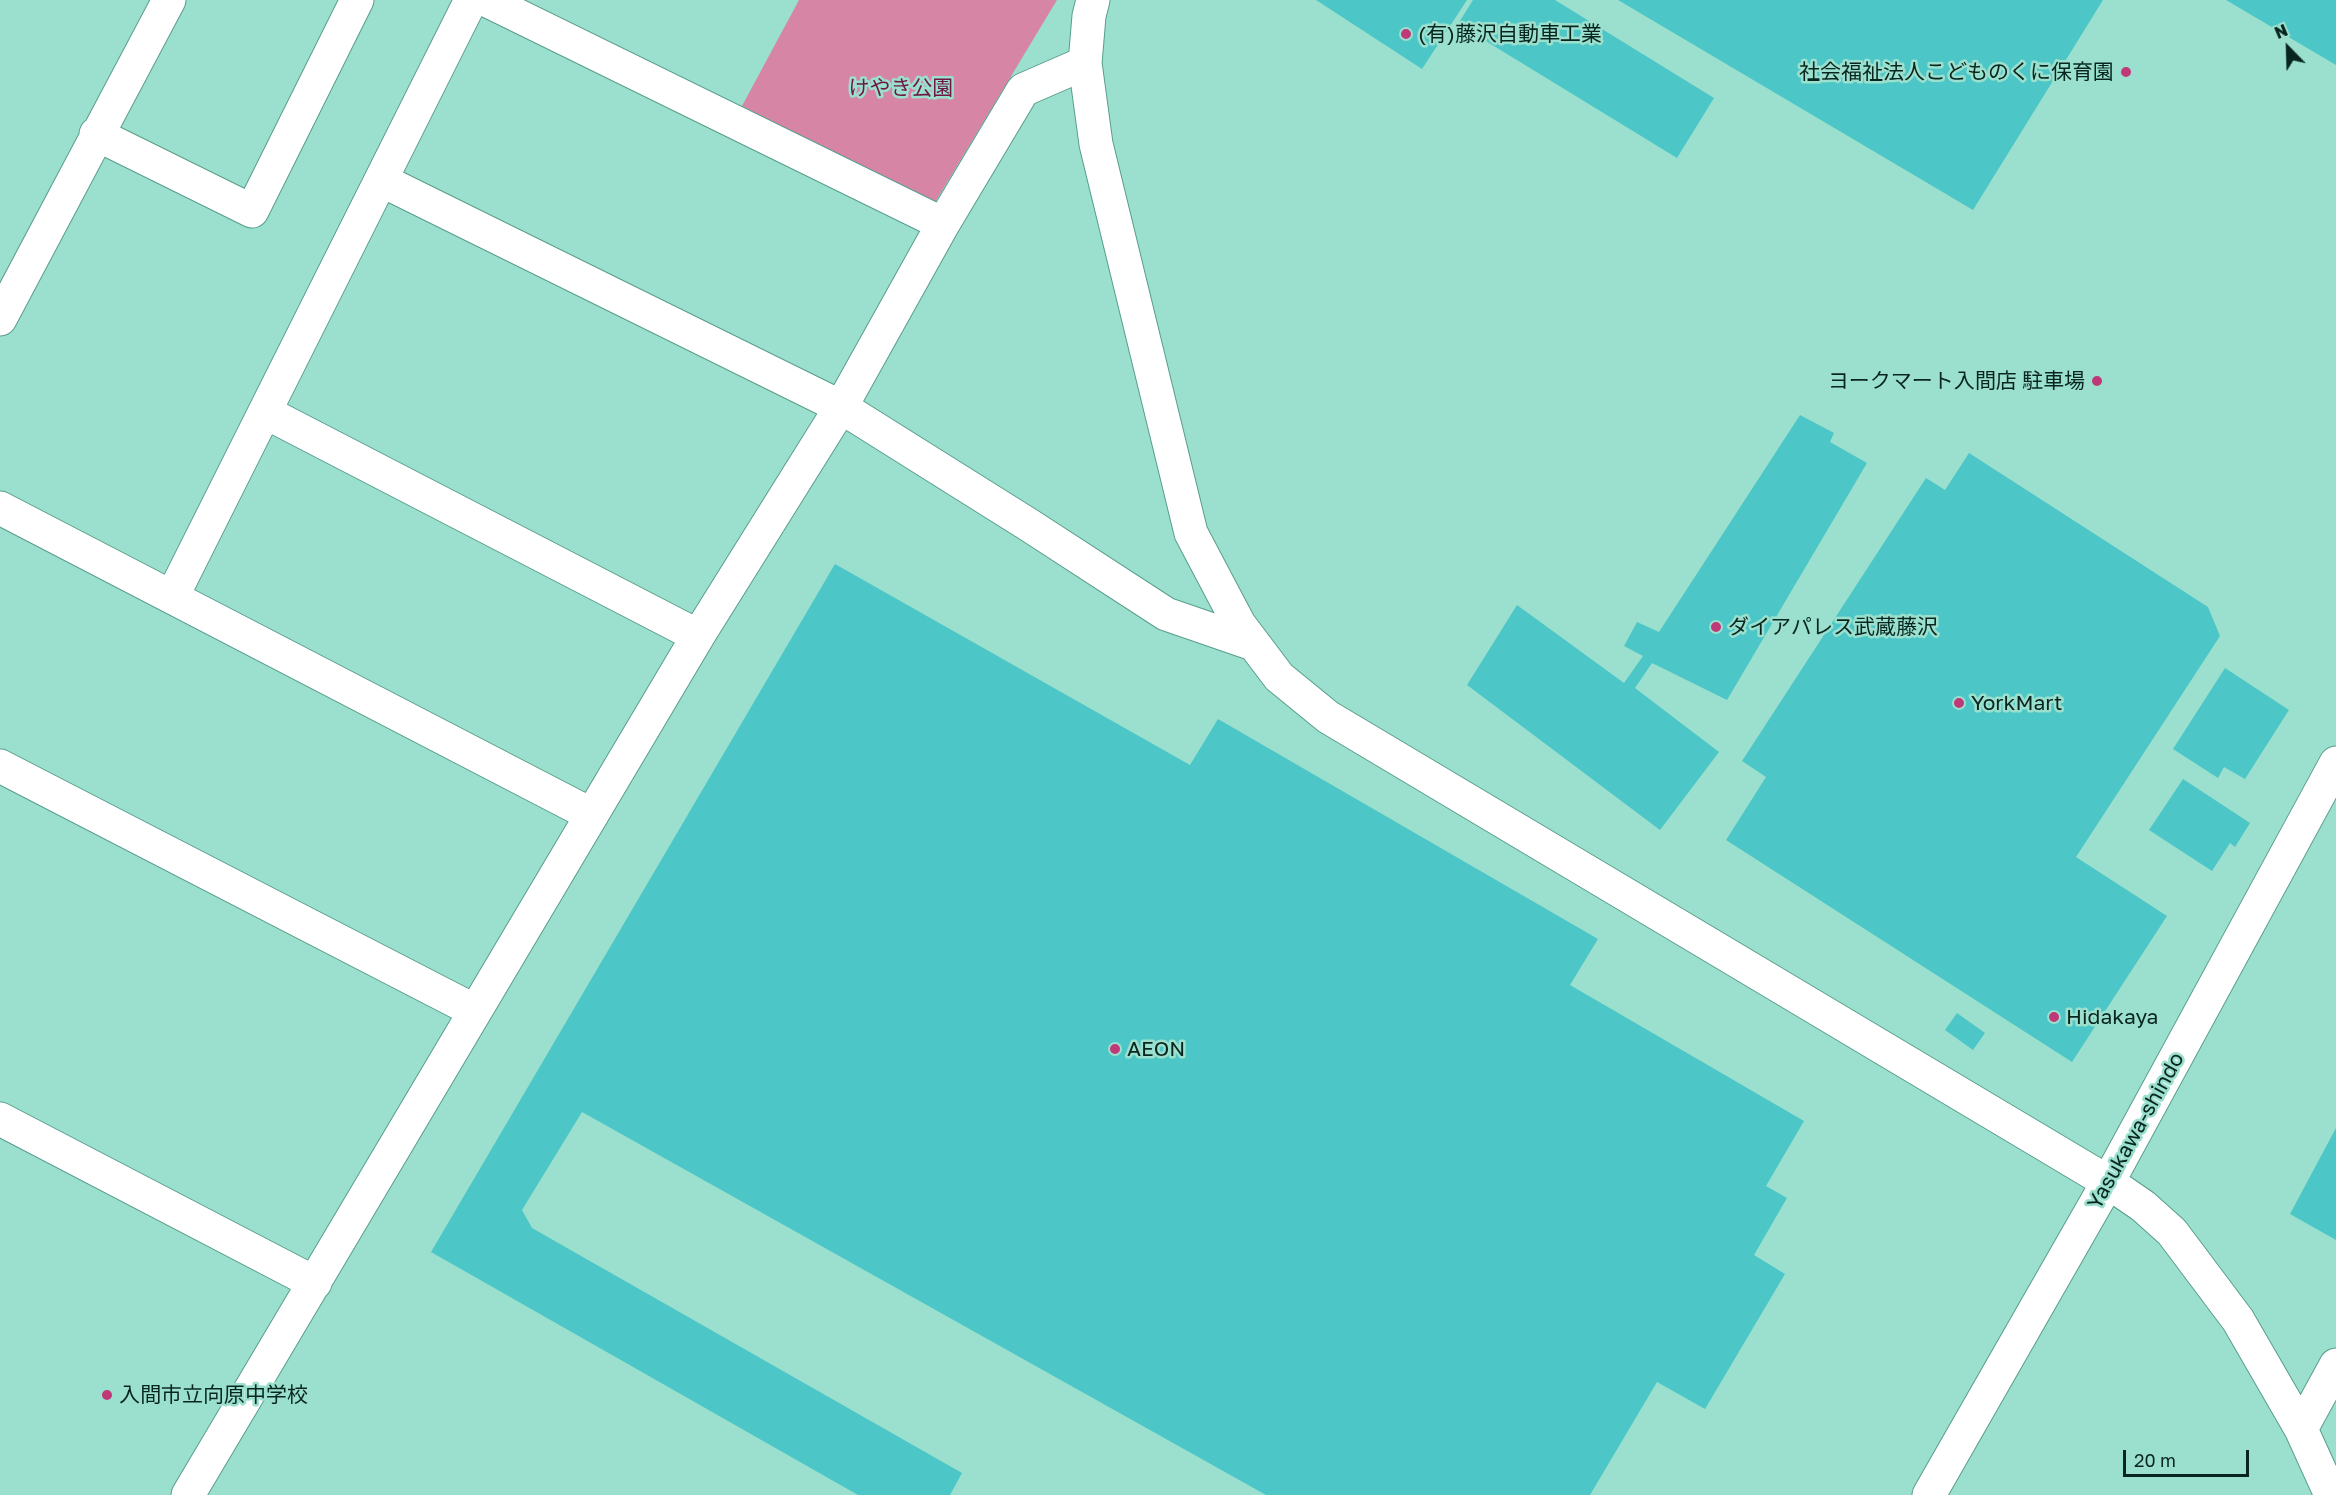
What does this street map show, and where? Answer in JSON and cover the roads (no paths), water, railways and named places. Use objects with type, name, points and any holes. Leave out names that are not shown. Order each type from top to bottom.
[{"type":"street","points":[[0,319],[169,0]]},
{"type":"street","points":[[96,134],[252,211],[357,0]]},
{"type":"street","points":[[172,597],[471,0]]},
{"type":"street","points":[[486,0],[943,224]]},
{"type":"street","points":[[1093,0],[1089,16],[1085,63],[1096,144],[1191,533],[1239,624],[1279,677],[1328,717],[2108,1182],[2143,1206],[2172,1232],[2238,1320],[2301,1429],[2325,1455],[2331,1495]]},
{"type":"street","points":[[188,1495],[698,636],[840,407],[943,224],[1023,90],[1085,63]]},
{"type":"street","points":[[381,180],[840,407],[1029,525],[1166,615],[1253,644]]},
{"type":"street","points":[[265,412],[698,636]]},
{"type":"street","points":[[0,508],[592,815]]},
{"type":"street","name":"Yasukawa-shindo","points":[[1929,1495],[2108,1182],[2336,763]]},
{"type":"street","points":[[0,766],[475,1011]]},
{"type":"street","points":[[0,1119],[315,1283]]},
{"type":"street","points":[[2301,1429],[2336,1365]]},
{"type":"place","name":"(有)藤沢自動車工業","points":[[1406,34]]},
{"type":"place","name":"社会福祉法人こどものくに保育園","points":[[2126,72]]},
{"type":"place","name":"ヨークマート入間店 駐車場","points":[[2097,381]]},
{"type":"place","name":"ダイアパレス武蔵藤沢","points":[[1716,627]]},
{"type":"place","name":"YorkMart","points":[[1959,703]]},
{"type":"place","name":"Hidakaya","points":[[2054,1017]]},
{"type":"place","name":"AEON","points":[[1115,1049]]},
{"type":"place","name":"入間市立向原中学校","points":[[107,1395]]},
{"type":"park label","name":"けやき公園","points":[[901,88]]}]
